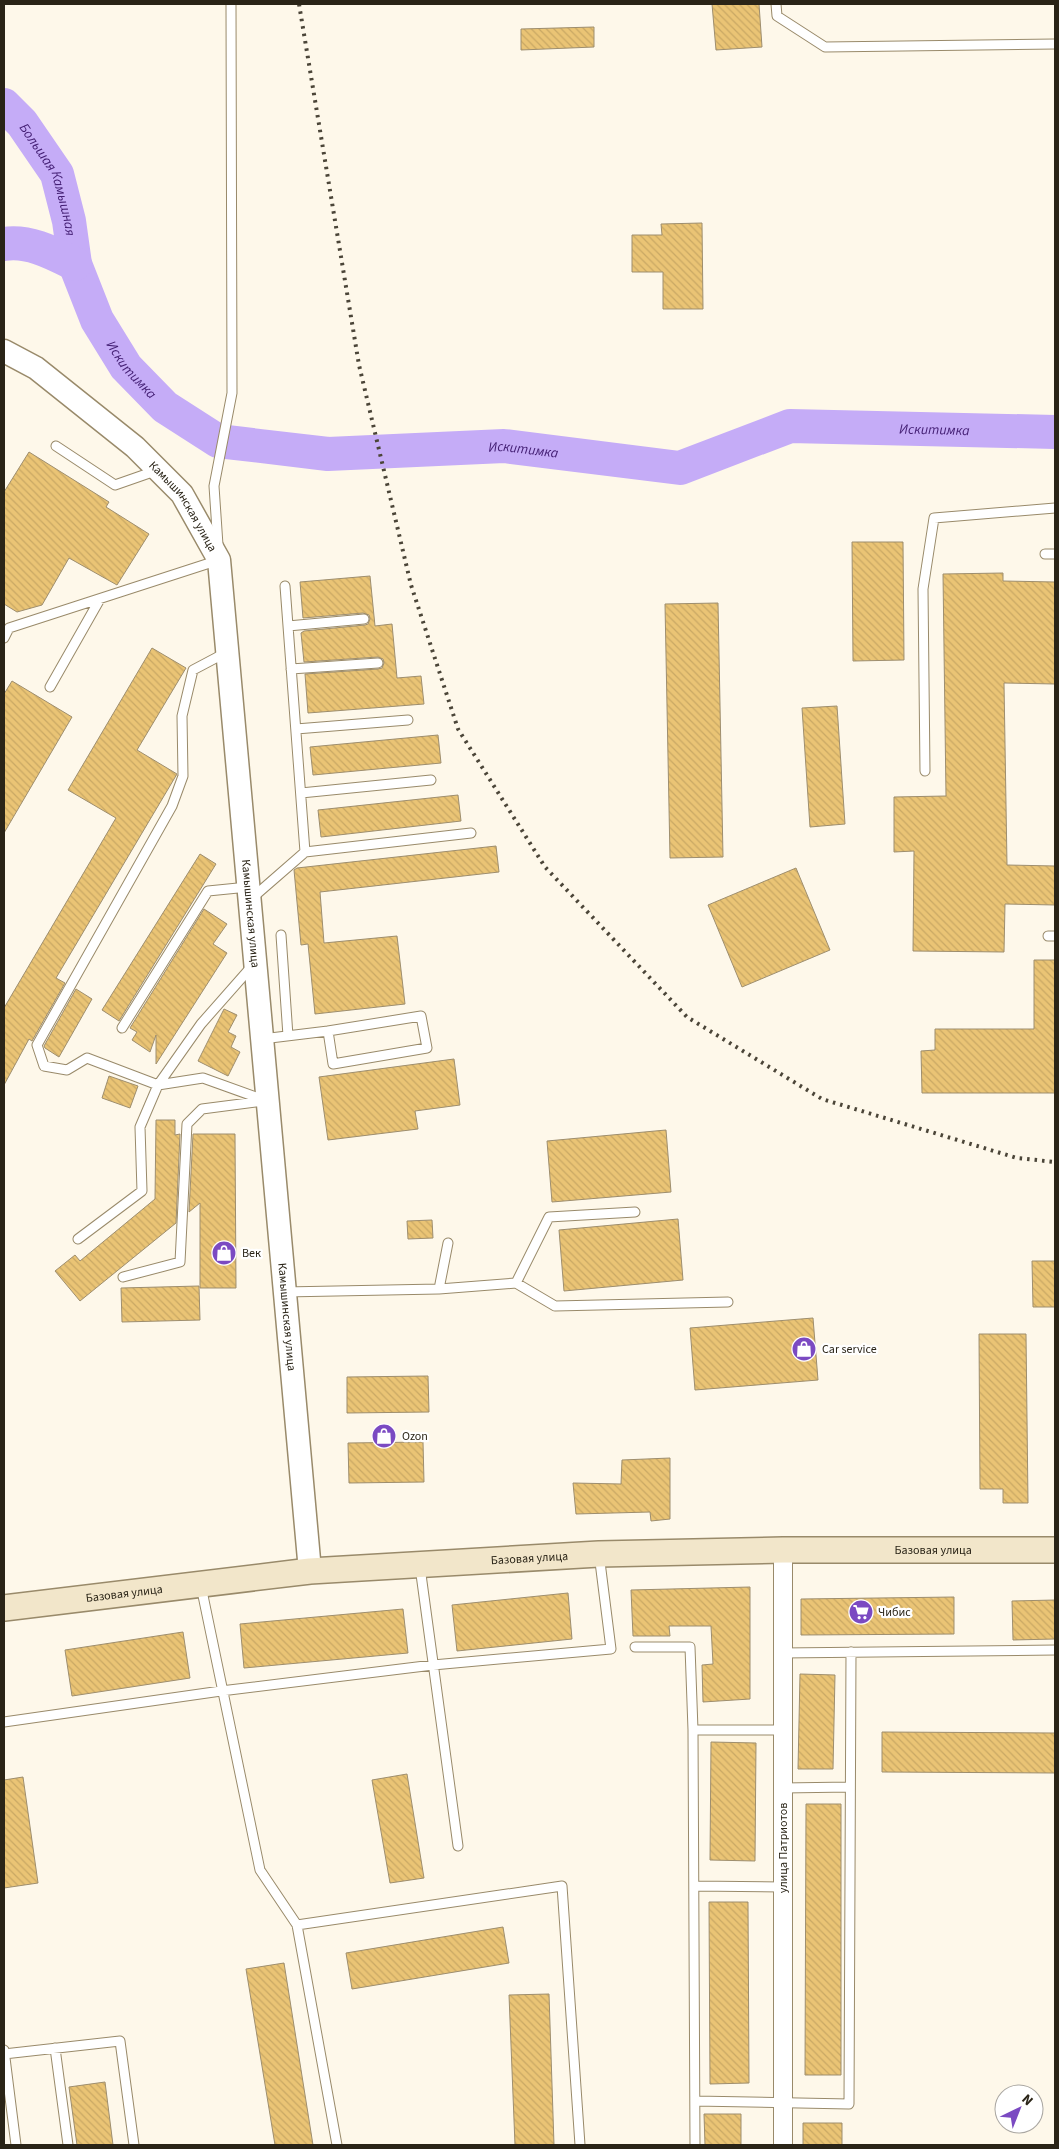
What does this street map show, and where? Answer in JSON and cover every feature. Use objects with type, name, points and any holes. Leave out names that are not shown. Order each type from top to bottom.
[{"type":"main road","name":"Базовая улица","points":[[4,1608],[310,1571],[598,1554],[783,1550],[1055,1550]]},
{"type":"street","name":"Камышинская улица","points":[[4,351],[36,368],[135,447],[182,494],[219,560],[310,1571]]},
{"type":"street","name":"улица Патриотов","points":[[783,1550],[783,2145]]},
{"type":"lane","points":[[4,638],[6,627],[219,560],[214,486],[232,393],[231,4]]},
{"type":"lane","points":[[776,4],[777,16],[825,46],[1055,44]]},
{"type":"lane","points":[[56,446],[115,485],[158,470]]},
{"type":"lane","points":[[925,771],[923,589],[934,518],[1055,508]]},
{"type":"lane","points":[[1044,554],[1055,554]]},
{"type":"lane","points":[[285,586],[305,852]]},
{"type":"lane","points":[[50,687],[100,599]]},
{"type":"lane","points":[[288,626],[364,619]]},
{"type":"lane","points":[[227,651],[193,670],[182,716],[183,776],[172,806],[36,1045],[44,1066],[66,1070],[87,1058],[158,1086],[203,1078],[267,1101]]},
{"type":"lane","points":[[292,669],[378,663]]},
{"type":"lane","points":[[296,729],[408,720]]},
{"type":"lane","points":[[301,794],[431,780]]},
{"type":"lane","points":[[122,1028],[208,891],[249,894],[305,852],[471,833]]},
{"type":"lane","points":[[281,935],[288,1036]]},
{"type":"lane","points":[[78,1239],[142,1191],[140,1127],[158,1086],[201,1024],[255,963]]},
{"type":"lane","points":[[261,1039],[328,1031],[421,1016],[427,1048],[333,1064],[328,1031]]},
{"type":"lane","points":[[123,1277],[180,1262],[187,1124],[202,1109],[267,1101]]},
{"type":"lane","points":[[516,1283],[549,1217],[635,1212]]},
{"type":"lane","points":[[439,1289],[448,1242]]},
{"type":"lane","points":[[284,1292],[439,1289],[516,1283],[555,1306],[728,1302]]},
{"type":"lane","points":[[4,1722],[221,1691],[433,1665],[611,1649],[598,1554]]},
{"type":"lane","points":[[420,1564],[458,1846]]},
{"type":"lane","points":[[200,1584],[260,1870],[297,1925],[337,2145]]},
{"type":"lane","points":[[635,1647],[690,1647],[694,1886],[695,2145]]},
{"type":"lane","points":[[782,1653],[1055,1650]]},
{"type":"lane","points":[[695,2101],[849,2104],[851,1652]]},
{"type":"lane","points":[[692,1730],[783,1730]]},
{"type":"lane","points":[[783,1788],[850,1787]]},
{"type":"lane","points":[[297,1925],[562,1886],[580,2145]]},
{"type":"lane","points":[[694,1886],[783,1887]]},
{"type":"lane","points":[[4,2054],[120,2041],[134,2145]]},
{"type":"lane","points":[[56,2048],[68,2145]]},
{"type":"lane","points":[[4,2050],[16,2145]]},
{"type":"building","points":[[712,4],[759,4],[762,47],[716,50]]},
{"type":"building","points":[[594,27],[594,47],[521,50],[521,29]]},
{"type":"building","points":[[702,223],[703,309],[663,309],[663,272],[632,272],[632,235],[662,235],[661,224]]},
{"type":"building","points":[[29,452],[109,502],[106,507],[149,534],[117,585],[69,558],[42,605],[17,612],[4,604],[4,492]]},
{"type":"building","points":[[852,542],[903,542],[904,660],[853,661]]},
{"type":"building","points":[[1003,573],[1003,581],[1055,582],[1055,684],[1004,683],[1007,865],[1055,866],[1055,905],[1005,904],[1004,952],[913,951],[914,851],[894,852],[894,797],[946,796],[943,574]]},
{"type":"building","points":[[370,576],[375,626],[392,624],[397,678],[421,676],[424,704],[308,713],[305,674],[378,669],[382,668],[384,663],[383,659],[378,657],[304,662],[301,633],[304,631],[365,625],[368,624],[370,619],[369,615],[363,613],[303,618],[300,582]]},
{"type":"building","points":[[718,603],[723,857],[670,858],[665,604]]},
{"type":"building","points":[[152,648],[186,668],[137,750],[177,774],[56,978],[65,983],[32,1041],[29,1039],[4,1085],[4,1008],[116,818],[68,790]]},
{"type":"building","points":[[12,681],[72,717],[4,833],[4,694]]},
{"type":"building","points":[[837,706],[845,824],[810,827],[802,708]]},
{"type":"building","points":[[438,735],[441,763],[313,775],[310,747]]},
{"type":"building","points":[[458,795],[461,821],[321,837],[318,810]]},
{"type":"building","points":[[496,846],[499,872],[320,892],[324,943],[397,936],[405,1004],[315,1014],[308,944],[301,945],[294,870],[297,868]]},
{"type":"building","points":[[200,854],[216,864],[119,1021],[102,1010]]},
{"type":"building","points":[[796,868],[830,950],[742,987],[708,905]]},
{"type":"building","points":[[204,909],[227,924],[213,944],[227,953],[156,1064],[156,1035],[150,1052],[132,1040],[137,1032],[130,1028]]},
{"type":"building","points":[[1034,960],[1055,960],[1055,1093],[922,1093],[921,1051],[935,1050],[935,1029],[1034,1029]]},
{"type":"building","points":[[76,989],[92,999],[59,1057],[44,1046]]},
{"type":"building","points":[[224,1009],[237,1015],[228,1032],[236,1036],[231,1047],[240,1052],[228,1076],[198,1061]]},
{"type":"building","points":[[454,1059],[460,1105],[415,1111],[418,1129],[328,1140],[319,1077]]},
{"type":"building","points":[[109,1076],[138,1086],[130,1108],[102,1098]]},
{"type":"building","points":[[156,1120],[175,1120],[175,1135],[180,1134],[176,1223],[80,1301],[55,1271],[75,1255],[80,1261],[155,1199]]},
{"type":"building","points":[[666,1130],[671,1192],[552,1202],[547,1141]]},
{"type":"building","points":[[193,1134],[235,1134],[236,1288],[200,1288],[200,1203],[189,1212]]},
{"type":"building","points":[[678,1219],[683,1280],[564,1291],[559,1230]]},
{"type":"building","points":[[432,1220],[433,1238],[408,1239],[407,1221]]},
{"type":"building","points":[[1032,1261],[1055,1261],[1055,1307],[1033,1307]]},
{"type":"building","points":[[199,1286],[200,1320],[122,1322],[121,1288]]},
{"type":"building","points":[[813,1318],[818,1380],[695,1390],[690,1328]]},
{"type":"building","points":[[979,1334],[1026,1334],[1028,1503],[1003,1503],[1003,1489],[980,1489]]},
{"type":"building","points":[[428,1376],[429,1412],[347,1413],[347,1377]]},
{"type":"building","points":[[423,1442],[424,1482],[349,1483],[348,1443]]},
{"type":"building","points":[[670,1458],[670,1519],[651,1521],[650,1512],[576,1514],[573,1483],[621,1484],[622,1460]]},
{"type":"building","points":[[750,1587],[750,1699],[703,1702],[702,1665],[713,1664],[711,1626],[669,1626],[670,1636],[633,1636],[631,1590]]},
{"type":"building","points":[[568,1593],[572,1639],[457,1651],[452,1605]]},
{"type":"building","points":[[954,1597],[954,1634],[801,1635],[801,1599]]},
{"type":"building","points":[[1055,1600],[1055,1639],[1013,1640],[1012,1601]]},
{"type":"building","points":[[403,1609],[408,1653],[244,1668],[240,1624]]},
{"type":"building","points":[[183,1632],[190,1678],[72,1696],[65,1650]]},
{"type":"building","points":[[800,1674],[835,1675],[833,1769],[798,1769]]},
{"type":"building","points":[[882,1732],[1055,1733],[1055,1773],[882,1772]]},
{"type":"building","points":[[711,1742],[756,1743],[755,1861],[710,1860]]},
{"type":"building","points":[[407,1774],[424,1878],[390,1883],[372,1780]]},
{"type":"building","points":[[23,1777],[38,1883],[4,1888],[4,1780]]},
{"type":"building","points":[[806,1804],[841,1804],[841,2075],[805,2075]]},
{"type":"building","points":[[709,1902],[748,1902],[749,2083],[710,2084]]},
{"type":"building","points":[[503,1927],[509,1963],[352,1989],[346,1953]]},
{"type":"building","points":[[284,1963],[313,2145],[275,2145],[246,1969]]},
{"type":"building","points":[[549,1994],[554,2145],[515,2145],[509,1995]]},
{"type":"building","points":[[105,2082],[113,2145],[77,2145],[69,2087]]},
{"type":"building","points":[[704,2114],[741,2114],[741,2145],[705,2145]]},
{"type":"building","points":[[803,2123],[842,2123],[842,2145],[803,2145]]},
{"type":"waterway","name":"Искитимка","points":[[4,105],[22,123],[57,174],[69,221],[75,264],[97,320],[126,367],[165,407],[218,441],[328,454],[504,446],[680,468],[790,426],[1055,432]]},
{"type":"waterway","points":[[4,244],[13,243],[32,246],[75,264]]},
{"type":"railway","points":[[299,4],[359,365],[411,585],[458,729],[545,867],[687,1017],[822,1099],[1017,1158],[1055,1162]]},
{"type":"place","name":"Век","points":[[224,1253]]},
{"type":"place","name":"Car service","points":[[804,1349]]},
{"type":"place","name":"Ozon","points":[[384,1436]]},
{"type":"place","name":"Чибис","points":[[861,1612]]},
{"type":"water label","name":"Большая Камышная","points":[[46,181]]}]
